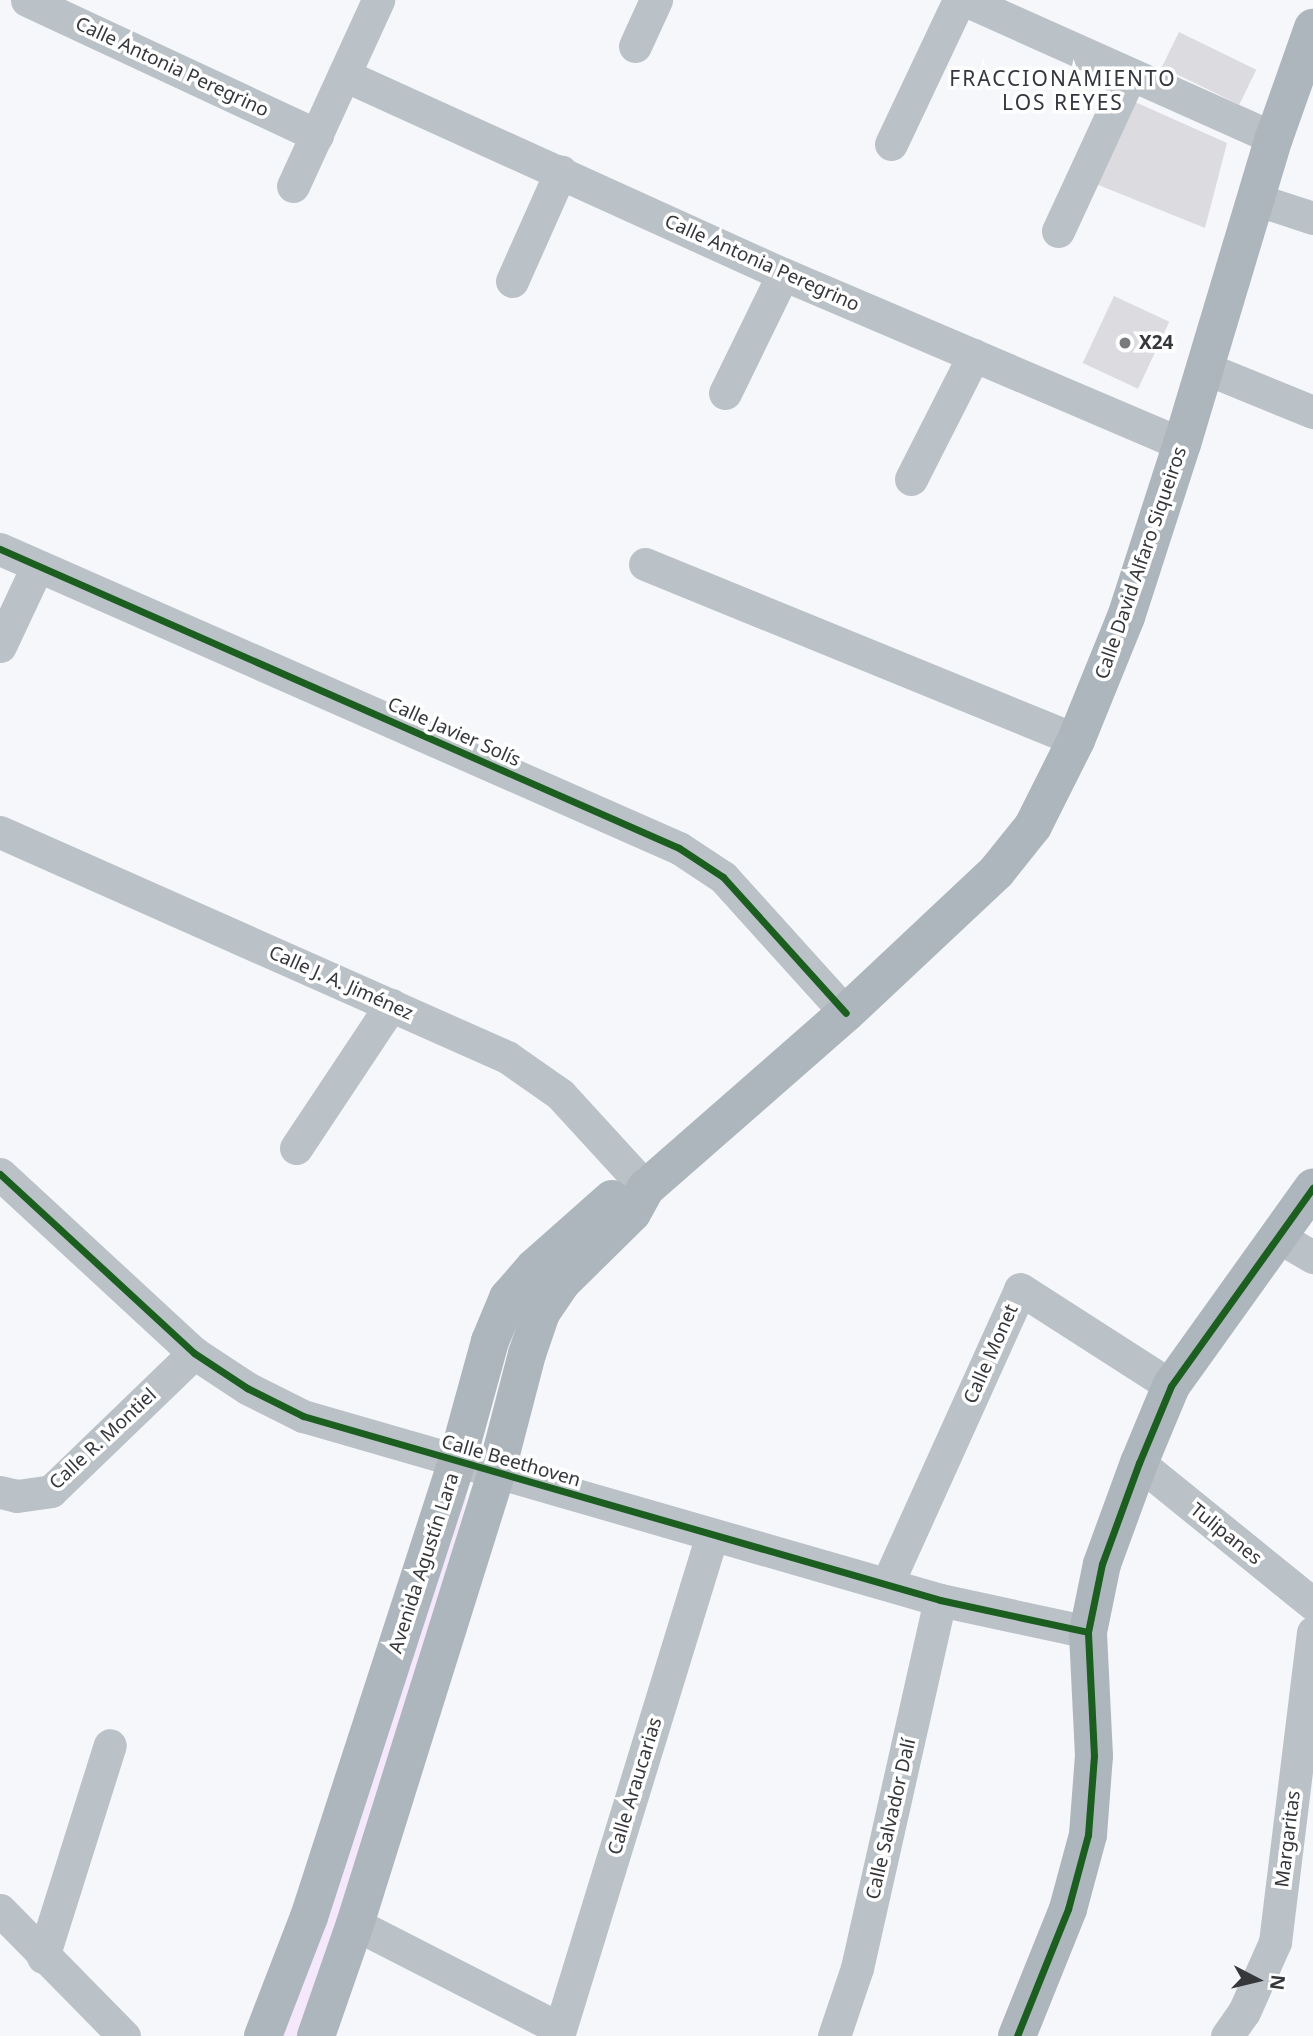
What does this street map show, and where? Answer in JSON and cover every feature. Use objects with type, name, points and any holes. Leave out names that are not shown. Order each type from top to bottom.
[{"type":"main road","name":"Calle David Alfaro Siqueiros","points":[[646,1188],[846,1013],[997,871],[1033,826],[1076,740],[1126,617],[1182,444],[1274,138],[1313,27]]},
{"type":"main road","name":"Avenida Agustín Lara","points":[[263,2036],[309,1917],[457,1461],[490,1341],[508,1298],[534,1268],[618,1195],[646,1188]]},
{"type":"main road","points":[[316,2036],[355,1924],[496,1473],[527,1354],[541,1313],[562,1282],[632,1213],[646,1188]]},
{"type":"main road","points":[[1017,2036],[1068,1909],[1088,1835],[1094,1756],[1088,1632],[1102,1564],[1171,1386],[1313,1188]]},
{"type":"street","name":"Calle Antonia Peregrino","points":[[27,0],[317,135]]},
{"type":"street","points":[[293,186],[379,0]]},
{"type":"street","points":[[635,46],[656,0]]},
{"type":"street","points":[[891,144],[960,0]]},
{"type":"street","points":[[965,0],[1274,138]]},
{"type":"street","name":"Calle Antonia Peregrino","points":[[344,75],[561,171],[783,274],[1182,444]]},
{"type":"street","points":[[1058,231],[1130,75]]},
{"type":"street","points":[[512,281],[561,171]]},
{"type":"street","points":[[1255,199],[1313,218]]},
{"type":"street","points":[[725,393],[783,274]]},
{"type":"street","points":[[911,479],[974,355]]},
{"type":"street","points":[[1205,368],[1313,412]]},
{"type":"street","name":"Calle Javier Solís","points":[[0,549],[680,848],[723,877],[846,1013]]},
{"type":"street","points":[[645,564],[1076,740]]},
{"type":"street","points":[[0,646],[37,566]]},
{"type":"street","name":"Calle J. A. Jiménez","points":[[0,832],[507,1057],[560,1094],[646,1188]]},
{"type":"street","points":[[296,1148],[391,1005]]},
{"type":"street","name":"Calle Beethoven","points":[[0,1174],[194,1353],[247,1388],[303,1416],[940,1600],[1088,1632]]},
{"type":"street","points":[[1277,1236],[1313,1257]]},
{"type":"street","name":"Calle Monet","points":[[888,1583],[1020,1289],[1171,1386]]},
{"type":"street","name":"Calle R. Montiel","points":[[0,1492],[17,1496],[51,1491],[194,1353]]},
{"type":"street","name":"Tulipanes","points":[[1139,1463],[1313,1604]]},
{"type":"street","name":"Calle Araucarias","points":[[559,2032],[712,1535]]},
{"type":"street","name":"Calle Salvador Dalí","points":[[835,2036],[857,1968],[940,1600]]},
{"type":"street","name":"Margaritas","points":[[1227,2036],[1244,2012],[1275,1942],[1313,1632]]},
{"type":"street","points":[[43,1956],[110,1745]]},
{"type":"street","points":[[0,1910],[124,2036]]},
{"type":"street","points":[[355,1924],[559,2032]]},
{"type":"shaded area","points":[[442,1495],[467,1498],[392,1772],[299,2036],[275,2036]]},
{"type":"building","points":[[1179,32],[1256,70],[1239,105],[1162,67]]},
{"type":"building","points":[[1135,102],[1227,143],[1205,228],[1096,184]]},
{"type":"building","name":"X24","points":[[1114,296],[1169,322],[1138,389],[1083,363]]},
{"type":"cycle path","points":[[0,549],[679,848],[723,877],[846,1013]]},
{"type":"cycle path","points":[[0,1174],[194,1353],[247,1388],[303,1416],[940,1600],[1088,1632]]},
{"type":"cycle path","points":[[1017,2036],[1068,1909],[1088,1835],[1094,1756],[1088,1632],[1102,1564],[1171,1386],[1313,1188]]},
{"type":"place","name":"X24","points":[[1125,343]]},
{"type":"district","name":"FRACCIONAMIENTO LOS REYES","points":[[1063,90]]}]
